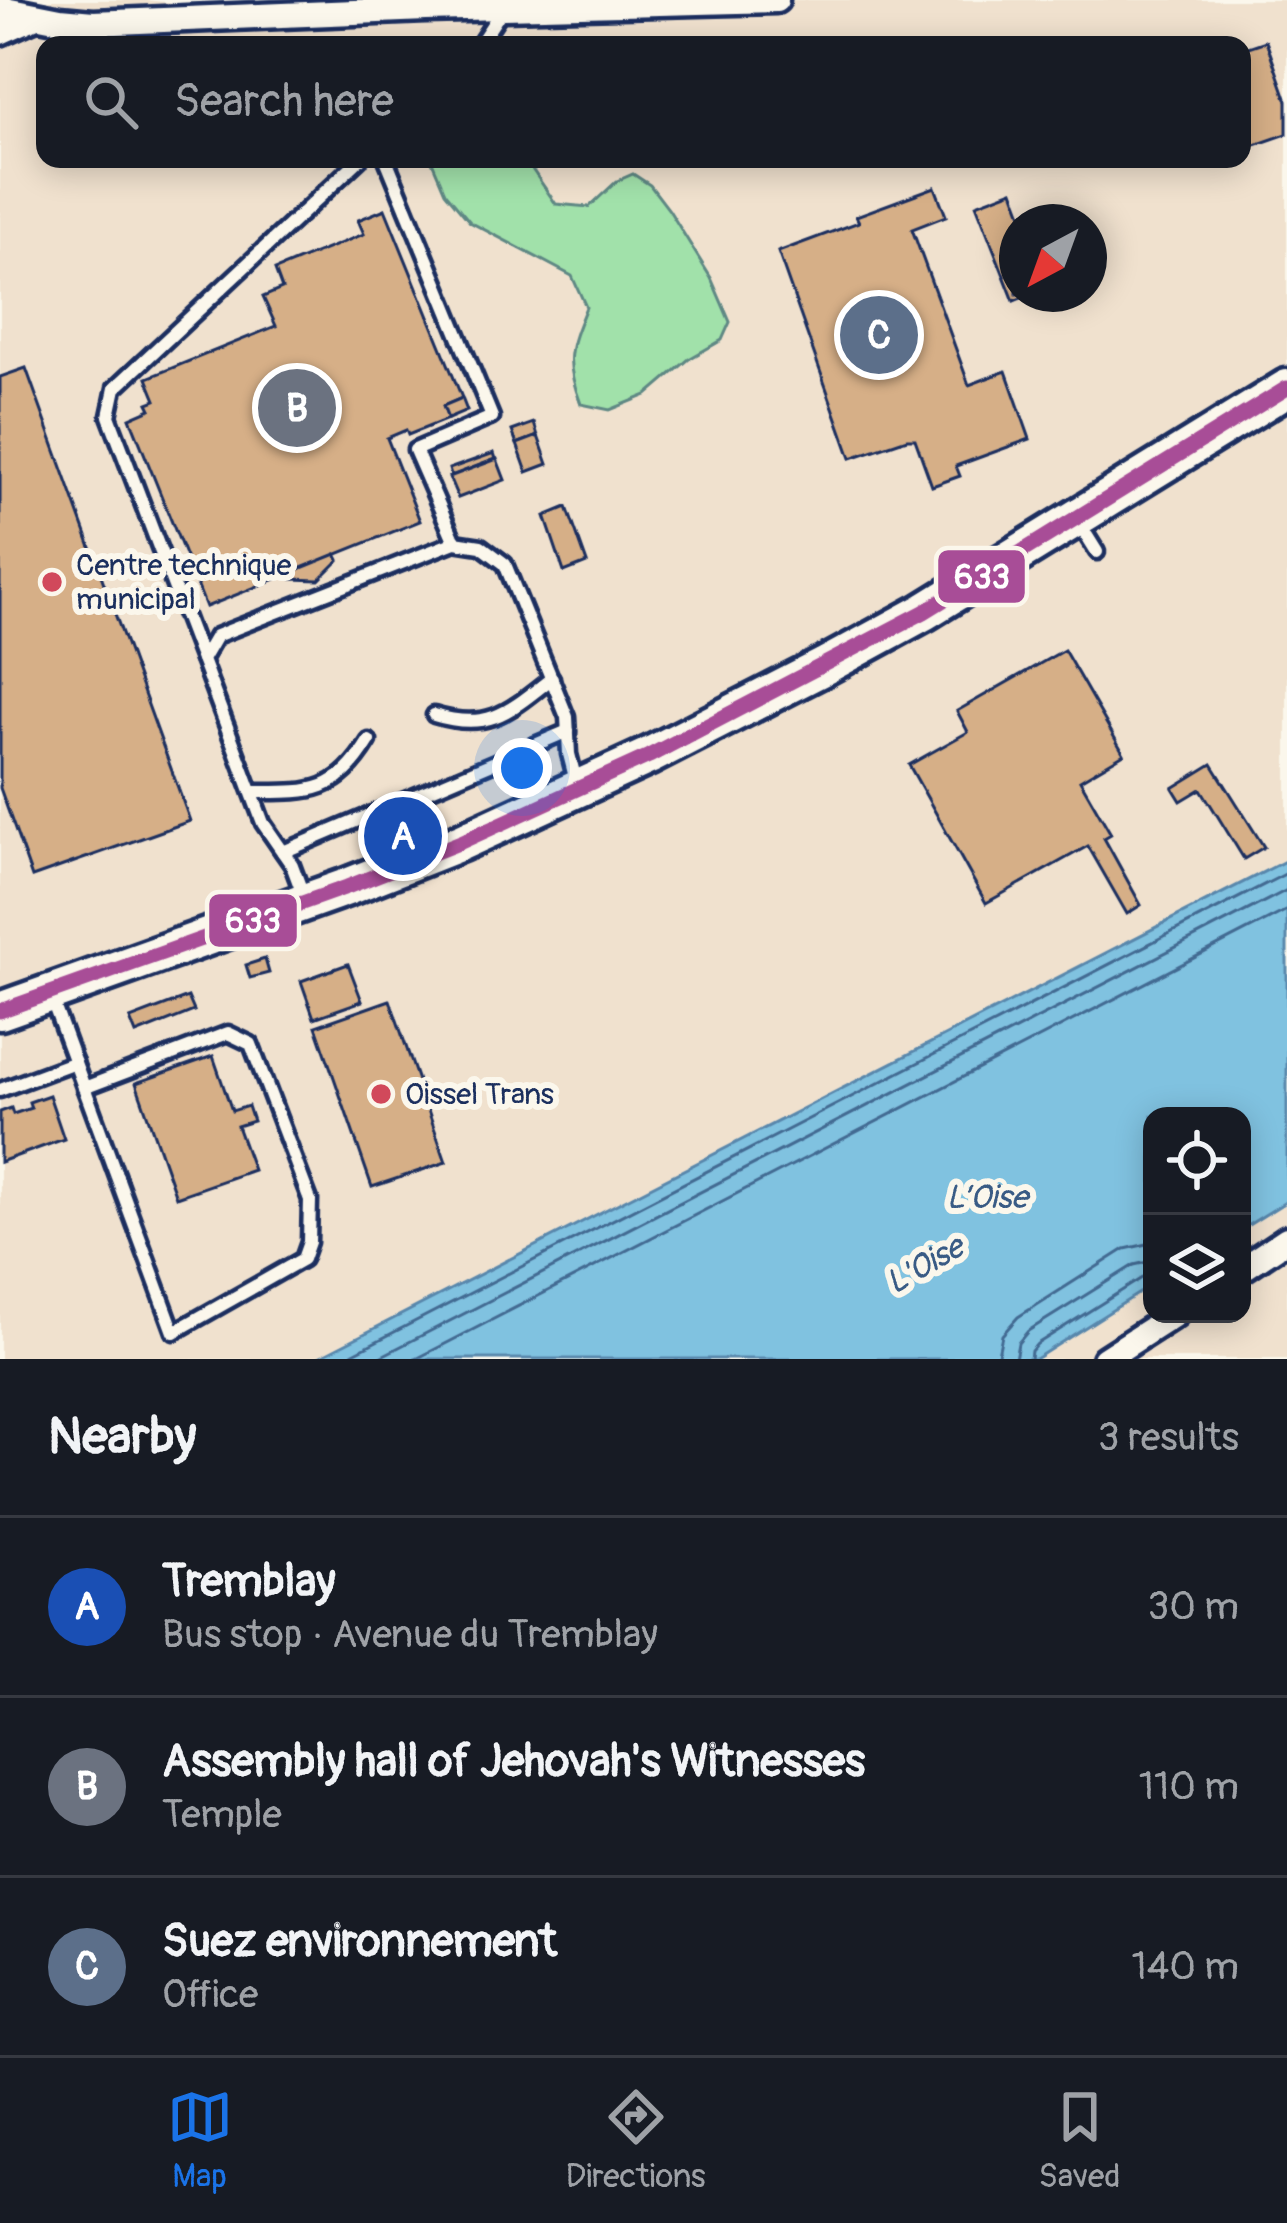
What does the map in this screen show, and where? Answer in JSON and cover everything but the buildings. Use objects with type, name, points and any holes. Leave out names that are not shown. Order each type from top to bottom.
[{"type":"main road","points":[[0,1011],[461,842],[683,740],[862,646],[1287,388]]},
{"type":"street","points":[[0,8],[93,23],[776,0]]},
{"type":"street","points":[[0,32],[36,16]]},
{"type":"street","points":[[1251,1263],[1287,1239]]},
{"type":"street","points":[[1105,1359],[1161,1323]]},
{"type":"lane","points":[[485,36],[504,7]]},
{"type":"lane","points":[[306,902],[292,865],[263,823],[109,416],[115,388],[350,168]]},
{"type":"lane","points":[[390,168],[492,417],[415,450],[454,542]]},
{"type":"lane","points":[[1076,518],[1096,552]]},
{"type":"lane","points":[[202,660],[216,636],[454,542],[481,546],[505,564],[552,678],[567,717],[569,754],[578,789]]},
{"type":"lane","points":[[434,715],[478,723],[508,712],[552,678]]},
{"type":"lane","points":[[283,852],[568,731]]},
{"type":"lane","points":[[252,792],[298,792],[338,780],[369,741]]},
{"type":"lane","points":[[49,993],[75,1062],[84,1088],[174,1332],[302,1259],[309,1242],[310,1200],[251,1043],[228,1033],[84,1088]]},
{"type":"lane","points":[[0,1090],[75,1062]]},
{"type":"shaded area","points":[[0,0],[145,0],[275,13],[439,0],[1287,0],[1287,860],[315,1359],[0,1359]]},
{"type":"shaded area","points":[[1287,1201],[1287,1359],[1035,1359],[1143,1291],[1143,1323],[1251,1323],[1251,1223]]},
{"type":"green space","points":[[435,168],[531,168],[556,204],[589,207],[617,181],[633,174],[650,185],[669,210],[711,278],[730,322],[722,340],[689,359],[647,395],[610,410],[581,404],[571,355],[586,307],[572,276],[470,222],[445,192]]},
{"type":"water","name":"L’Oise","points":[[1287,860],[1287,1201],[1251,1223],[1251,1107],[1143,1107],[1143,1291],[1035,1359],[315,1359]]},
{"type":"transit line","name":"633","points":[[0,1011],[347,887],[461,842],[649,756],[924,612],[1287,388]]},
{"type":"place","name":"Suez environnement","points":[[879,335]]},
{"type":"place","name":"Assembly hall of Jehovah's Witnesses","points":[[297,408]]},
{"type":"place","name":"Centre technique municipal","points":[[52,582]]},
{"type":"place","name":"Tremblay","points":[[403,836]]},
{"type":"place","name":"Oissel Trans","points":[[381,1094]]},
{"type":"water label","name":"L'Oise","points":[[925,1265]]}]
